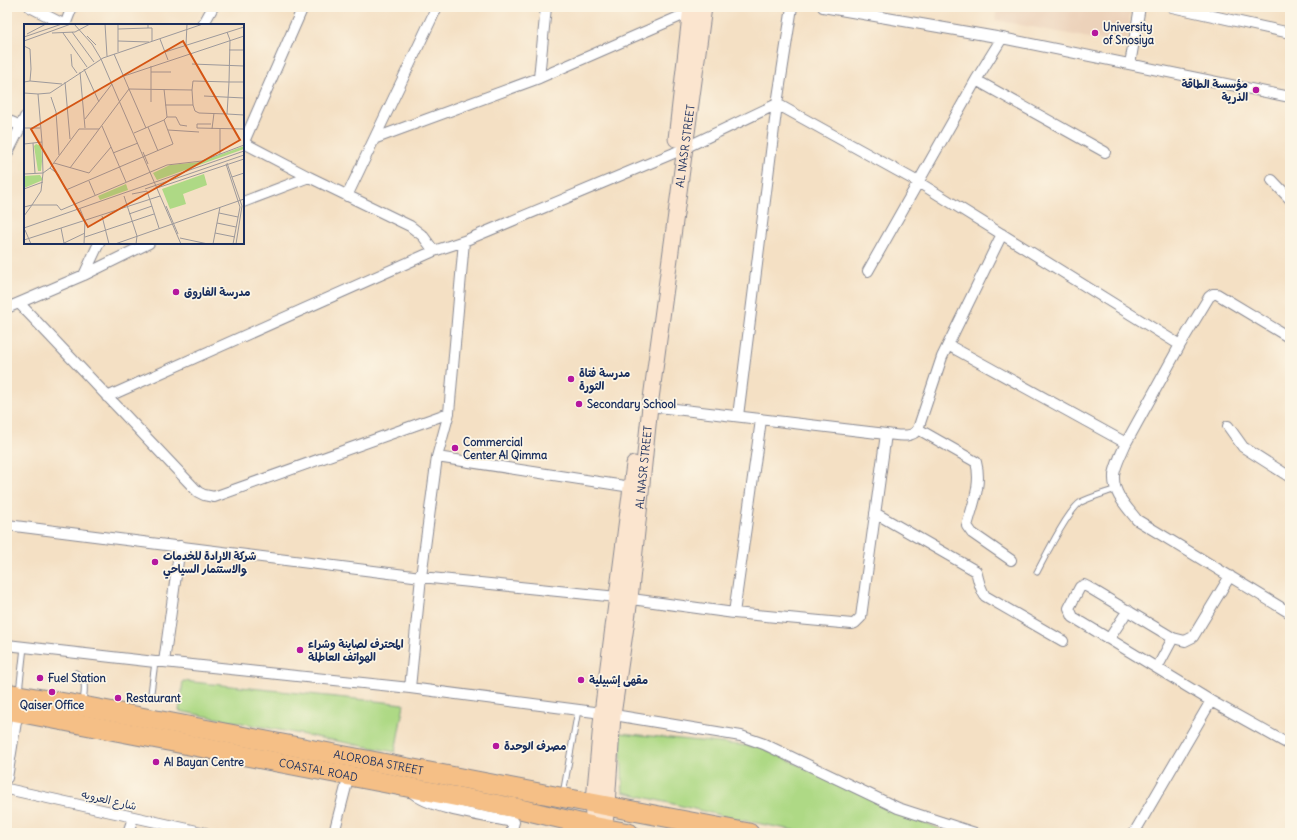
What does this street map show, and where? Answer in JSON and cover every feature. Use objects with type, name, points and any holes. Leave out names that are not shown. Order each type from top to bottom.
[{"type":"highway","name":"ALOROBA STREET","points":[[13,703],[83,706],[749,833]]},
{"type":"highway","name":"COASTAL ROAD","points":[[13,703],[349,775],[516,808],[598,830],[629,833]]},
{"type":"street","points":[[30,7],[63,24]]},
{"type":"street","points":[[65,24],[72,7]]},
{"type":"street","points":[[204,24],[213,7]]},
{"type":"street","points":[[244,142],[303,7]]},
{"type":"street","points":[[347,196],[376,138],[437,7]]},
{"type":"street","points":[[539,78],[546,7]]},
{"type":"street","points":[[738,416],[777,104],[792,7]]},
{"type":"street","points":[[823,7],[1002,38],[1290,97]]},
{"type":"street","points":[[1130,64],[1140,7]]},
{"type":"street","points":[[1172,7],[1290,33]]},
{"type":"street","points":[[376,138],[539,78],[695,9]]},
{"type":"street","name":"AL NASR STREET","points":[[598,830],[607,714],[650,406],[695,9]]},
{"type":"street","points":[[868,271],[976,80],[1002,38]]},
{"type":"street","points":[[976,80],[1105,152]]},
{"type":"street","points":[[107,397],[434,251],[464,241],[679,150],[777,104]]},
{"type":"street","points":[[777,104],[918,182],[1180,345]]},
{"type":"street","points":[[7,120],[23,122],[7,154]]},
{"type":"street","points":[[244,144],[410,226],[423,236],[434,251]]},
{"type":"street","name":"AL NASR STREET","points":[[624,598],[631,487],[679,150]]},
{"type":"street","points":[[244,202],[309,177]]},
{"type":"street","points":[[1272,180],[1290,199]]},
{"type":"street","points":[[650,406],[886,434],[915,434],[948,345],[1002,234]]},
{"type":"street","points":[[410,688],[421,577],[437,457],[448,413],[464,241]]},
{"type":"street","points":[[84,275],[99,244]]},
{"type":"street","points":[[7,308],[84,275],[147,244]]},
{"type":"street","points":[[1290,338],[1217,294],[1212,294],[1180,345],[1126,443],[1114,474],[1116,490],[1137,520],[1290,612]]},
{"type":"street","points":[[19,302],[198,492],[209,497],[214,497],[448,413]]},
{"type":"street","points":[[948,345],[1126,443]]},
{"type":"street","points":[[734,613],[761,420]]},
{"type":"street","points":[[1228,426],[1243,447],[1290,477]]},
{"type":"street","points":[[918,429],[976,462],[979,472],[978,486],[967,526],[972,533],[1011,560]]},
{"type":"street","points":[[7,525],[421,577],[624,598],[734,613],[852,624],[861,617],[886,434]]},
{"type":"street","points":[[437,457],[631,487]]},
{"type":"street","points":[[875,513],[976,571],[979,579],[979,587],[985,596],[1063,641]]},
{"type":"street","points":[[159,662],[180,546]]},
{"type":"street","points":[[1230,576],[1193,637],[1185,641],[1173,638],[1084,585],[1080,587],[1069,608],[1073,617],[1211,701],[1290,745]]},
{"type":"street","points":[[1109,639],[1128,610]]},
{"type":"street","points":[[1157,668],[1173,638]]},
{"type":"street","points":[[7,645],[410,688],[607,714],[741,736],[764,744],[898,808],[975,833]]},
{"type":"street","points":[[1134,833],[1211,701]]},
{"type":"street","points":[[7,778],[13,703]]},
{"type":"street","points":[[334,833],[349,775]]},
{"type":"street","points":[[407,787],[414,795],[425,801],[451,810],[514,822],[511,833]]},
{"type":"street","name":"شارع العروبه","points":[[7,789],[206,833]]},
{"type":"street","points":[[128,833],[133,818]]},
{"type":"lane","points":[[1037,572],[1072,512],[1080,503],[1116,490]]},
{"type":"lane","points":[[13,703],[22,667],[24,647]]},
{"type":"lane","points":[[151,693],[159,662]]},
{"type":"lane","points":[[22,667],[29,668]]},
{"type":"lane","points":[[76,673],[84,682],[83,706]]},
{"type":"lane","points":[[562,797],[578,710]]},
{"type":"shaded area","name":"University of Snosiya","points":[[997,7],[1131,7],[1127,45],[995,20]]},
{"type":"green space","points":[[183,681],[404,704],[395,752],[179,711]]},
{"type":"green space","points":[[620,733],[760,747],[948,833],[808,833],[736,819],[623,792]]},
{"type":"place","name":"University of Snosiya","points":[[1095,33]]},
{"type":"place","name":"مؤسسة الطاقة الذرية","points":[[1256,90]]},
{"type":"place","name":"مدرسة الفاروق","points":[[176,292]]},
{"type":"place","name":"مدرسة فتاة الثورة","points":[[571,379]]},
{"type":"place","name":"Secondary School","points":[[579,404]]},
{"type":"place","name":"Commercial Center Al Qimma","points":[[455,448]]},
{"type":"place","name":"شركة الارادة للخدمات والاستثمار السياحي","points":[[155,562]]},
{"type":"place","name":"المحترف لصاينة وشراء الهواتف العاطلة","points":[[300,650]]},
{"type":"place","name":"Fuel Station","points":[[40,678]]},
{"type":"place","name":"مقهى إشبيلية","points":[[581,680]]},
{"type":"place","name":"Qaiser Office","points":[[52,692]]},
{"type":"place","name":"Restaurant","points":[[118,698]]},
{"type":"place","name":"مصرف الوحدة","points":[[496,746]]},
{"type":"place","name":"Al Bayan Centre","points":[[156,762]]}]
